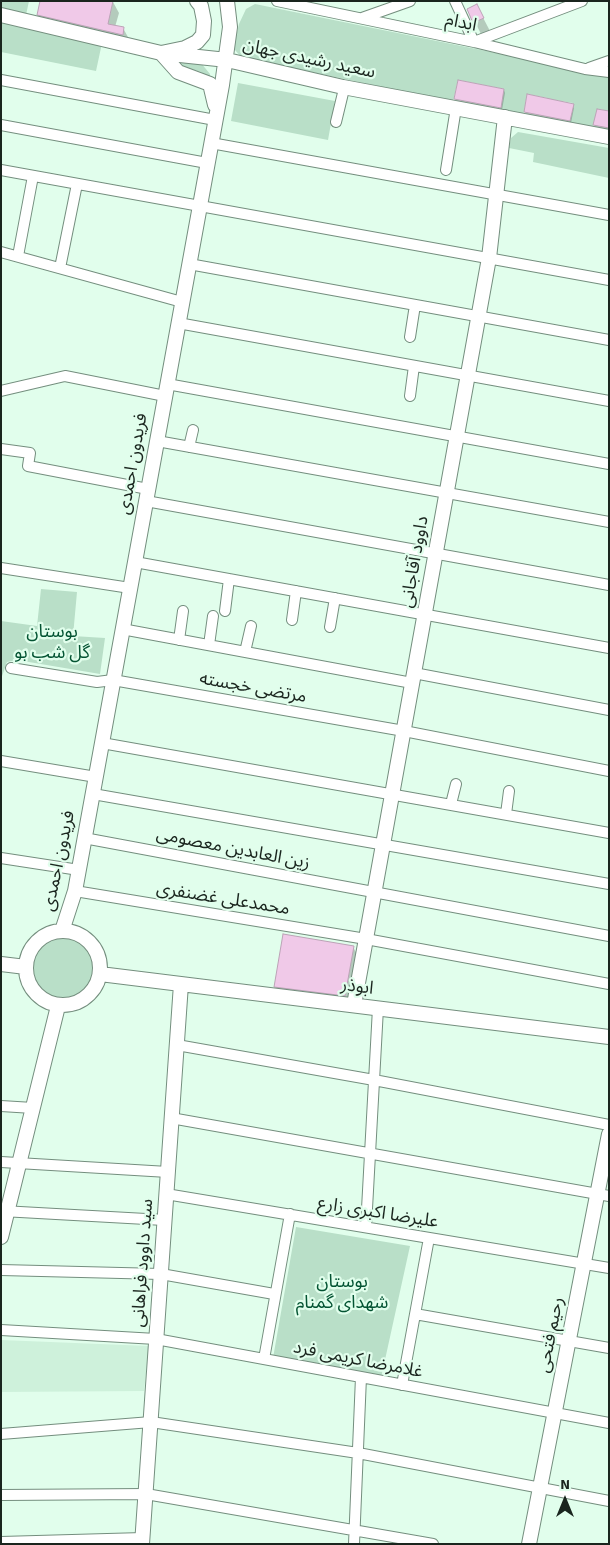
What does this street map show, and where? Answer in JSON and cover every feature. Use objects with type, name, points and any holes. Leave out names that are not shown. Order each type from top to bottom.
[{"type":"street","points":[[1,80],[215,120],[215,100],[210,84],[178,72],[162,53],[185,48],[197,42],[203,35],[204,21],[201,6],[197,1]]},
{"type":"street","name":"فریدون احمدی","points":[[62,931],[75,891],[79,870],[227,60],[230,27],[227,1]]},
{"type":"street","name":"ابدام","points":[[277,1],[474,42],[586,69],[609,72]]},
{"type":"street","points":[[361,19],[410,1]]},
{"type":"street","points":[[455,1],[474,42],[582,1]]},
{"type":"street","name":"سعید رشیدی جهان","points":[[1,15],[162,53],[227,60],[343,90]]},
{"type":"street","points":[[586,69],[609,61]]},
{"type":"street","name":"سعید رشیدی جهان","points":[[222,85],[228,78],[240,71],[456,111],[609,145]]},
{"type":"street","points":[[336,122],[343,90]]},
{"type":"street","points":[[446,170],[456,111]]},
{"type":"street","name":"سعید رشیدی جهان","points":[[504,121],[609,137]]},
{"type":"street","name":"داوود آقاجانی","points":[[354,1005],[489,258],[504,121]]},
{"type":"street","points":[[1,126],[207,163]]},
{"type":"street","points":[[211,143],[609,215]]},
{"type":"street","points":[[1,170],[609,280]]},
{"type":"street","points":[[18,256],[33,176]]},
{"type":"street","points":[[60,268],[76,184]]},
{"type":"street","points":[[1,252],[182,302]]},
{"type":"street","points":[[189,264],[609,340]]},
{"type":"street","points":[[410,337],[415,305]]},
{"type":"street","points":[[178,323],[609,401]]},
{"type":"street","points":[[410,396],[414,366]]},
{"type":"street","points":[[1,391],[65,376],[457,436],[609,464]]},
{"type":"street","points":[[189,447],[192,430]]},
{"type":"street","points":[[156,442],[609,522]]},
{"type":"street","points":[[1,449],[30,453],[28,466],[147,495],[436,554],[609,585]]},
{"type":"street","points":[[135,562],[609,648]]},
{"type":"street","points":[[1,568],[130,588]]},
{"type":"street","points":[[225,611],[229,579]]},
{"type":"street","points":[[292,620],[296,591]]},
{"type":"street","points":[[330,627],[335,598]]},
{"type":"street","points":[[179,640],[184,611]]},
{"type":"street","points":[[209,645],[213,616]]},
{"type":"street","points":[[245,652],[251,626]]},
{"type":"street","points":[[122,629],[245,652],[609,710]]},
{"type":"street","name":"مرتضی خجسته","points":[[11,668],[96,682],[113,680],[404,731],[609,771]]},
{"type":"street","points":[[102,743],[609,833]]},
{"type":"street","points":[[1,761],[96,777]]},
{"type":"street","points":[[451,804],[456,784]]},
{"type":"street","points":[[506,814],[509,791]]},
{"type":"street","points":[[92,794],[609,884]]},
{"type":"street","name":"زین العابدین معصومی","points":[[84,838],[609,936]]},
{"type":"street","points":[[1,858],[79,870]]},
{"type":"street","name":"محمدعلی غضنفری","points":[[75,891],[366,939],[609,984]]},
{"type":"street","points":[[62,931],[73,932],[91,944],[100,963],[100,974],[97,985],[90,995],[81,1002],[58,1006],[38,996],[31,988],[26,967],[33,946],[41,938],[62,931]]},
{"type":"street","points":[[1,964],[26,967]]},
{"type":"street","name":"ابوذر","points":[[100,974],[609,1036]]},
{"type":"street","name":"سید داوود فراهانی","points":[[143,1541],[181,984]]},
{"type":"street","points":[[1,1238],[4,1211],[19,1164],[58,1006]]},
{"type":"street","points":[[366,1227],[378,1008]]},
{"type":"street","points":[[176,1045],[374,1080],[609,1125]]},
{"type":"street","points":[[1,1106],[33,1108]]},
{"type":"street","points":[[171,1118],[603,1194]]},
{"type":"street","name":"رحیم فتحی","points":[[529,1544],[584,1263],[603,1194],[609,1134]]},
{"type":"street","points":[[1,1162],[168,1172]]},
{"type":"street","name":"علیرضا اکبری زارع","points":[[166,1194],[609,1268]]},
{"type":"street","points":[[4,1211],[164,1220]]},
{"type":"street","points":[[264,1359],[274,1294],[290,1214]]},
{"type":"street","points":[[402,1385],[430,1238]]},
{"type":"street","points":[[1,1270],[161,1274],[274,1294]]},
{"type":"street","points":[[415,1314],[609,1348]]},
{"type":"street","name":"غلامرضا کریمی فرد","points":[[1,1330],[156,1339],[609,1423]]},
{"type":"street","points":[[354,1544],[361,1377]]},
{"type":"street","points":[[1,1434],[150,1422],[358,1453],[609,1501]]},
{"type":"street","points":[[1,1495],[146,1494],[433,1544]]},
{"type":"street","points":[[1,1542],[143,1541]]},
{"type":"shaded area","points":[[1,1340],[149,1346],[144,1391],[1,1392]]},
{"type":"green space","points":[[1,1],[29,1],[26,15],[1,10]]},
{"type":"green space","points":[[255,4],[609,76],[609,111],[597,109],[592,131],[569,126],[573,103],[554,100],[553,104],[547,98],[527,94],[523,117],[500,111],[504,89],[458,80],[453,102],[241,57],[235,50],[234,44],[239,24],[246,9]]},
{"type":"green space","points":[[1,21],[102,43],[96,71],[1,52]]},
{"type":"green space","points":[[174,58],[201,63],[210,74],[210,80],[201,72],[181,66]]},
{"type":"green space","points":[[238,83],[335,101],[328,140],[231,121]]},
{"type":"green space","points":[[518,132],[609,148],[609,178],[533,162],[534,153],[509,148],[511,138]]},
{"type":"green space","name":"بوستان گل شب بو","points":[[41,589],[77,592],[73,636],[105,638],[100,674],[17,660],[7,662],[1,679],[1,621],[37,626]]},
{"type":"green space","points":[[63,935],[76,938],[86,945],[93,955],[96,968],[93,981],[86,991],[76,998],[63,1001],[50,998],[40,991],[33,981],[30,968],[33,955],[40,945],[50,938]]},
{"type":"green space","name":"بوستان شهدای گمنام","points":[[296,1227],[410,1246],[381,1378],[273,1358]]},
{"type":"building","points":[[40,1],[113,1],[108,24],[124,27],[123,35],[37,15]]},
{"type":"building","points":[[477,4],[484,18],[473,23],[467,9]]},
{"type":"building","points":[[458,80],[504,89],[501,108],[454,99]]},
{"type":"building","points":[[527,94],[574,104],[570,121],[524,112]]},
{"type":"building","points":[[597,109],[609,111],[609,128],[593,125]]},
{"type":"building","points":[[283,934],[354,946],[345,996],[274,987]]}]
